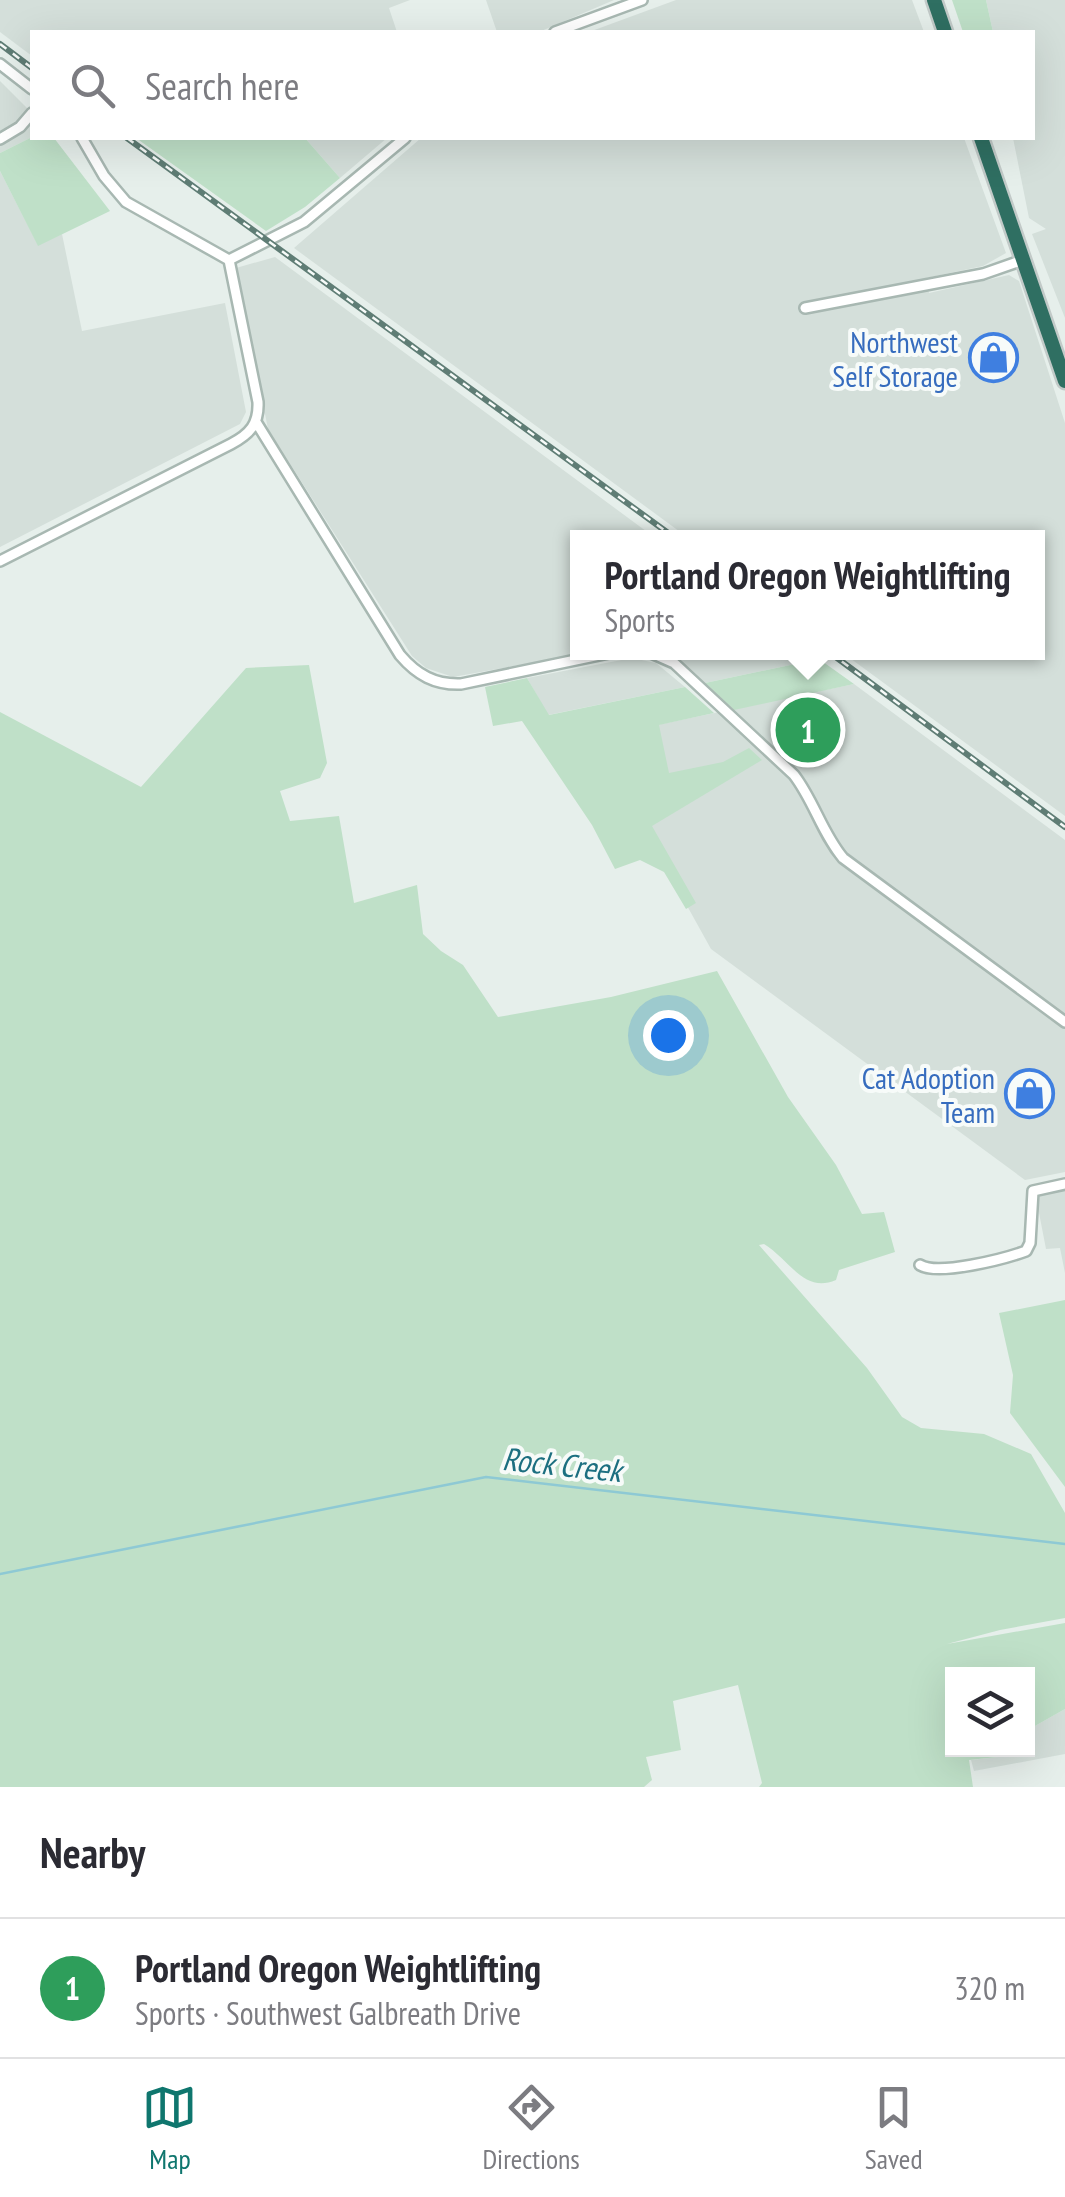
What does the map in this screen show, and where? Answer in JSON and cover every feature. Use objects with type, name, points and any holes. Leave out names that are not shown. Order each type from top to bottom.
[{"type":"highway","points":[[934,0],[945,30]]},
{"type":"highway","points":[[982,140],[1065,381]]},
{"type":"street","points":[[560,30],[642,0]]},
{"type":"street","points":[[0,64],[30,88]]},
{"type":"street","points":[[0,140],[30,115]]},
{"type":"street","points":[[83,140],[104,176],[126,202],[229,260],[257,394],[256,422],[400,655],[416,672],[438,682],[461,684],[576,660]]},
{"type":"street","points":[[229,260],[287,232],[321,210],[403,140]]},
{"type":"street","points":[[805,308],[984,274],[1023,260]]},
{"type":"street","points":[[0,561],[240,440],[256,422]]},
{"type":"street","points":[[667,660],[794,775],[828,840],[843,858],[1065,1022]]},
{"type":"street","points":[[920,1265],[926,1269],[947,1268],[1026,1251],[1030,1244],[1033,1190],[1065,1184]]},
{"type":"shaded area","points":[[0,0],[410,0],[389,8],[396,30],[30,30],[30,54],[0,32]]},
{"type":"shaded area","points":[[486,0],[614,0],[544,30],[496,30]]},
{"type":"shaded area","points":[[676,0],[912,0],[923,30],[594,30]]},
{"type":"shaded area","points":[[986,0],[1065,0],[1065,318],[1032,234],[1046,229],[1029,218],[1013,140],[1035,140],[1035,30],[993,30]]},
{"type":"shaded area","points":[[0,81],[30,111],[30,138],[0,153]]},
{"type":"shaded area","points":[[307,140],[385,140],[340,178]]},
{"type":"shaded area","points":[[419,140],[965,140],[1006,253],[983,266],[926,278],[929,293],[1009,275],[1019,281],[1065,423],[1065,816],[853,660],[1045,660],[1045,530],[677,530],[294,248]]},
{"type":"shaded area","points":[[0,171],[38,245],[62,234],[82,331],[225,303],[246,412],[240,424],[0,547]]},
{"type":"shaded area","points":[[275,257],[645,530],[570,530],[570,656],[453,677],[426,668],[412,656],[268,429],[236,268]]},
{"type":"shaded area","points":[[622,660],[642,660],[656,663],[685,687],[548,715],[527,678]]},
{"type":"shaded area","points":[[677,660],[814,660],[705,683]]},
{"type":"shaded area","points":[[854,684],[1065,840],[1065,1172],[1025,1180],[711,949],[594,738]]},
{"type":"shaded area","points":[[1065,1180],[1065,1273],[1060,1248],[1046,1249],[1034,1187]]},
{"type":"shaded area","points":[[1065,1709],[1065,1754],[974,1771],[971,1760],[1035,1757],[1035,1726]]},
{"type":"green space","points":[[952,0],[986,0],[993,30],[962,30]]},
{"type":"green space","points":[[30,138],[56,140],[110,211],[38,246],[0,171],[0,153]]},
{"type":"green space","points":[[139,140],[307,140],[340,178],[305,207],[266,231]]},
{"type":"green space","points":[[820,660],[854,684],[734,710],[705,683]]},
{"type":"green space","points":[[309,665],[327,763],[320,778],[280,791],[290,821],[339,816],[354,903],[417,885],[423,934],[463,965],[498,1017],[611,997],[717,971],[788,1097],[836,1165],[862,1214],[884,1212],[895,1252],[839,1270],[836,1280],[825,1283],[806,1279],[764,1244],[759,1245],[867,1368],[902,1417],[921,1428],[984,1434],[1031,1454],[1065,1513],[1065,1618],[947,1644],[1065,1623],[1065,1709],[1035,1726],[1035,1667],[945,1667],[945,1757],[998,1757],[969,1760],[973,1787],[759,1787],[762,1783],[738,1685],[673,1701],[681,1750],[646,1757],[652,1780],[644,1787],[0,1787],[0,712],[141,787],[246,668]]},
{"type":"green space","points":[[527,678],[549,715],[685,687],[714,713],[659,725],[669,773],[723,762],[749,748],[762,760],[652,826],[696,903],[686,909],[664,872],[640,860],[615,869],[592,825],[522,721],[493,726],[485,687]]},
{"type":"green space","points":[[1065,1300],[1065,1487],[1010,1413],[1013,1375],[999,1313]]},
{"type":"waterway","name":"Rock Creek","points":[[0,1574],[486,1477],[1065,1544]]},
{"type":"railway","points":[[0,44],[30,66]]},
{"type":"railway","points":[[130,140],[664,530]]},
{"type":"railway","points":[[840,660],[1065,827]]},
{"type":"place","name":"Northwest Self Storage","points":[[993,358]]},
{"type":"place","name":"Portland Oregon Weightlifting","points":[[808,730]]},
{"type":"place","name":"Cat Adoption Team","points":[[1030,1094]]}]
